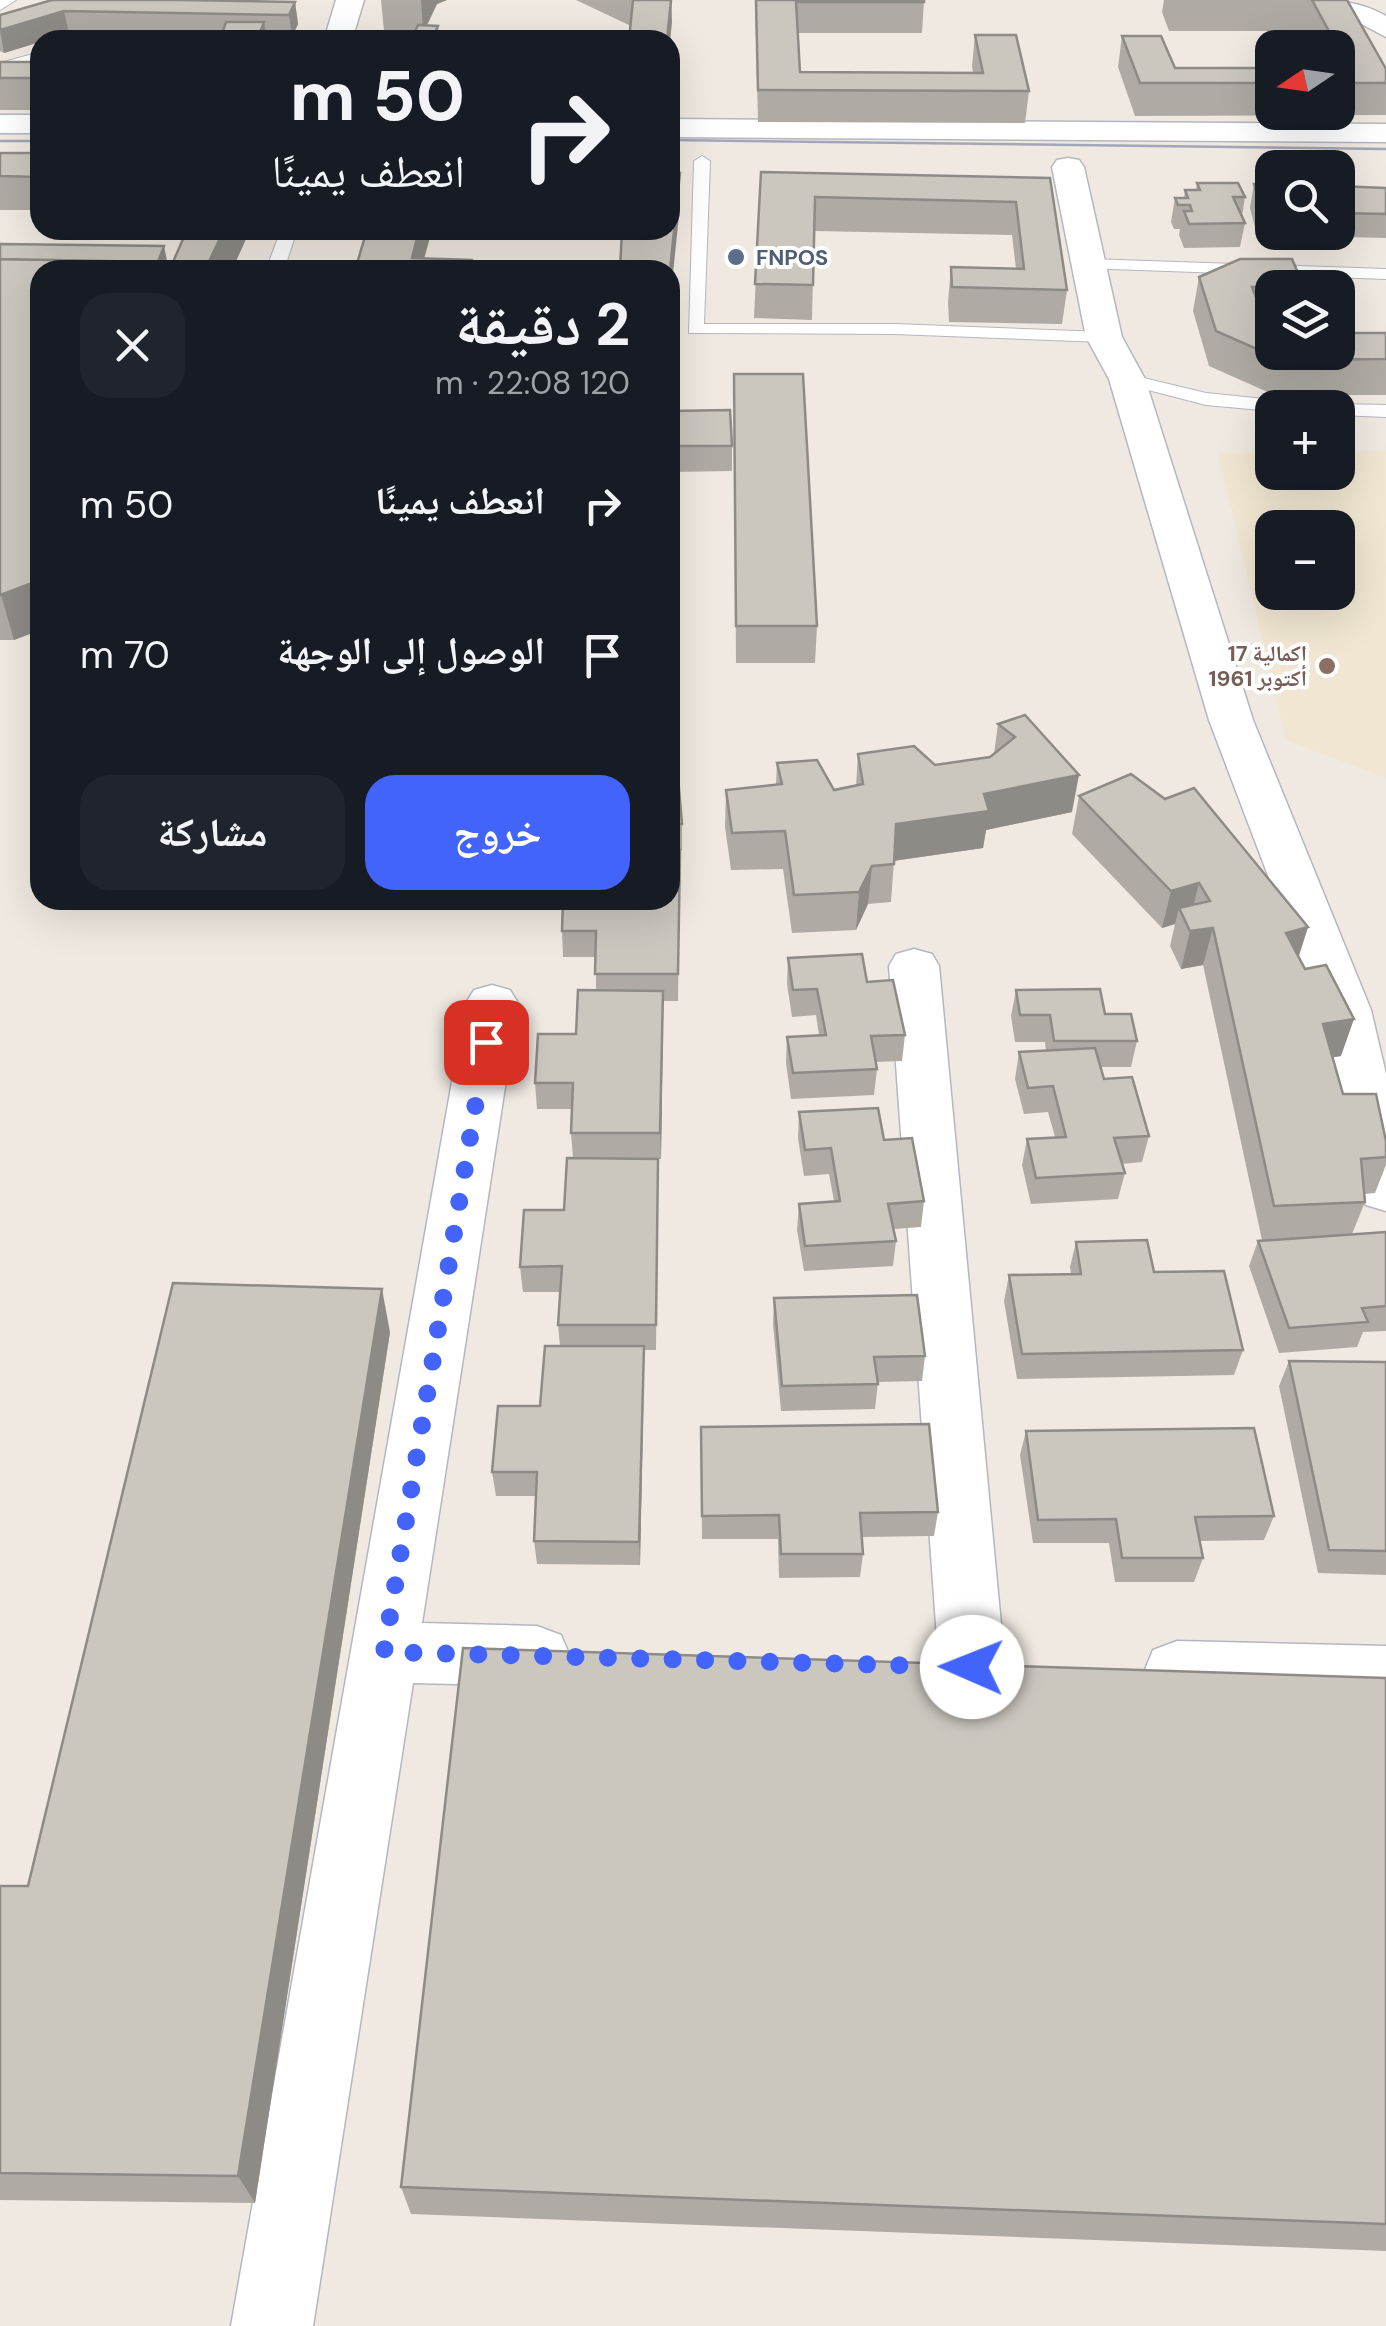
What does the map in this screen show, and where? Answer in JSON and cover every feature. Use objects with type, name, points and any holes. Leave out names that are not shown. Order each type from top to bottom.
[{"type":"street","points":[[341,30],[350,0]]},
{"type":"street","points":[[1314,0],[1343,5],[1382,23]]},
{"type":"street","points":[[0,124],[30,124]]},
{"type":"street","points":[[680,128],[1386,133]]},
{"type":"street","points":[[0,154],[30,154]]},
{"type":"street","points":[[680,160],[741,162]]},
{"type":"street","points":[[1030,166],[1105,167]]},
{"type":"street","points":[[1068,167],[1104,337],[1127,379],[1231,720],[1345,1010],[1386,1190]]},
{"type":"street","points":[[914,966],[972,1667]]},
{"type":"street","points":[[272,2326],[492,1003]]},
{"type":"street","points":[[384,1652],[600,1658]]},
{"type":"street","points":[[1110,1670],[1386,1677]]},
{"type":"lane","points":[[0,6],[9,0]]},
{"type":"lane","points":[[0,68],[30,59]]},
{"type":"lane","points":[[695,329],[702,161]]},
{"type":"lane","points":[[1089,264],[1386,274]]},
{"type":"lane","points":[[680,328],[895,328],[1104,337]]},
{"type":"lane","points":[[1127,379],[1206,399],[1255,404]]},
{"type":"lane","points":[[1355,410],[1386,411]]},
{"type":"shaded area","name":"إكمالية 17 أكتوبر 1961","points":[[1386,451],[1386,778],[1286,740],[1255,610],[1355,610],[1355,510],[1255,510],[1255,609],[1218,453],[1255,453],[1255,490],[1355,490],[1355,452]]},
{"type":"building","points":[[52,0],[295,2],[289,15],[64,11],[0,30],[0,15]]},
{"type":"building","points":[[633,0],[671,0],[668,30],[630,30]]},
{"type":"building","points":[[756,0],[924,0],[796,2],[800,72],[983,73],[975,35],[1016,35],[1029,91],[758,90]]},
{"type":"building","points":[[1312,0],[1347,0],[1386,69],[1386,83],[1355,83],[1355,30],[1328,30]]},
{"type":"building","points":[[226,22],[264,22],[261,30],[223,30]]},
{"type":"building","points":[[418,25],[438,26],[436,30],[416,30]]},
{"type":"building","points":[[1122,36],[1161,36],[1175,68],[1255,68],[1255,83],[1140,83]]},
{"type":"building","points":[[0,62],[30,62],[30,78],[0,78]]},
{"type":"building","points":[[0,153],[30,153],[30,177],[0,176]]},
{"type":"building","points":[[761,172],[1050,178],[1067,290],[952,287],[951,267],[1024,269],[1016,202],[815,197],[813,285],[755,284]]},
{"type":"building","points":[[1197,183],[1238,183],[1245,197],[1233,197],[1245,223],[1189,224],[1184,211],[1192,211],[1190,205],[1178,205],[1175,198],[1188,198],[1185,190],[1200,190]]},
{"type":"building","points":[[1355,187],[1386,188],[1386,214],[1355,213]]},
{"type":"building","points":[[183,240],[219,240],[210,260],[174,260]]},
{"type":"building","points":[[364,240],[416,240],[412,258],[472,260],[358,260]]},
{"type":"building","points":[[622,240],[673,240],[671,260],[620,260]]},
{"type":"building","points":[[0,244],[164,246],[159,260],[0,259]]},
{"type":"building","points":[[0,259],[58,260],[30,260],[30,584],[0,595]]},
{"type":"building","points":[[1240,259],[1292,259],[1297,270],[1255,270],[1252,287],[1255,348],[1216,331],[1199,277]]},
{"type":"building","points":[[1355,333],[1386,333],[1386,359],[1355,359]]},
{"type":"building","points":[[734,374],[803,374],[817,626],[736,626]]},
{"type":"building","points":[[730,410],[732,446],[680,446],[680,411]]},
{"type":"building","points":[[1025,715],[1079,775],[984,794],[989,811],[896,824],[894,864],[872,866],[859,892],[794,895],[785,831],[732,833],[726,790],[782,784],[777,763],[817,760],[834,790],[863,784],[858,754],[914,746],[935,765],[990,757],[1015,737],[998,724]]},
{"type":"building","points":[[1131,774],[1165,799],[1194,788],[1308,927],[1286,933],[1305,969],[1326,965],[1354,1019],[1323,1024],[1343,1094],[1376,1094],[1386,1141],[1386,1157],[1361,1159],[1365,1202],[1274,1206],[1213,928],[1190,931],[1179,908],[1210,901],[1199,883],[1171,891],[1079,796]]},
{"type":"building","points":[[563,910],[679,910],[678,974],[595,974],[596,931],[562,931]]},
{"type":"building","points":[[862,954],[867,982],[893,980],[905,1035],[871,1036],[877,1069],[793,1073],[787,1037],[826,1035],[817,989],[793,990],[788,958]]},
{"type":"building","points":[[1100,989],[1105,1014],[1131,1014],[1137,1041],[1054,1041],[1050,1015],[1020,1015],[1016,990]]},
{"type":"building","points":[[578,990],[663,991],[660,1133],[571,1133],[573,1083],[535,1083],[538,1034],[576,1034]]},
{"type":"building","points":[[1095,1048],[1104,1079],[1132,1077],[1149,1136],[1114,1138],[1125,1173],[1036,1178],[1027,1139],[1066,1137],[1053,1086],[1028,1088],[1019,1052]]},
{"type":"building","points":[[878,1108],[884,1140],[912,1138],[924,1201],[888,1204],[896,1241],[805,1246],[799,1204],[840,1201],[831,1148],[805,1150],[799,1112]]},
{"type":"building","points":[[567,1158],[658,1159],[656,1325],[558,1325],[562,1266],[520,1267],[524,1210],[564,1210]]},
{"type":"building","points":[[1386,1232],[1386,1306],[1362,1308],[1368,1322],[1289,1328],[1258,1241]]},
{"type":"building","points":[[1147,1240],[1154,1272],[1224,1271],[1243,1350],[1022,1354],[1009,1275],[1081,1274],[1076,1242]]},
{"type":"building","points":[[173,1283],[382,1289],[238,2176],[0,2173],[0,1886],[28,1886]]},
{"type":"building","points":[[917,1295],[925,1356],[874,1357],[878,1384],[782,1386],[774,1298]]},
{"type":"building","points":[[545,1346],[644,1346],[639,1542],[534,1541],[537,1472],[492,1472],[498,1406],[540,1406]]},
{"type":"building","points":[[1289,1361],[1386,1362],[1386,1551],[1329,1550]]},
{"type":"building","points":[[929,1424],[938,1512],[860,1513],[863,1554],[781,1554],[779,1515],[702,1516],[701,1427]]},
{"type":"building","points":[[1254,1428],[1274,1516],[1195,1517],[1203,1558],[1122,1558],[1116,1519],[1038,1520],[1026,1431]]},
{"type":"building","points":[[463,1648],[1386,1678],[1386,2224],[401,2187]]},
{"type":"tram line","points":[[680,140],[1386,149]]},
{"type":"tram line","points":[[0,141],[30,141]]},
{"type":"place","name":"FNPOS","points":[[736,257]]},
{"type":"place","name":"إكمالية 17 أكتوبر 1961","points":[[1327,666]]},
{"type":"route","points":[[486,1042],[384,1652],[972,1667]]}]
